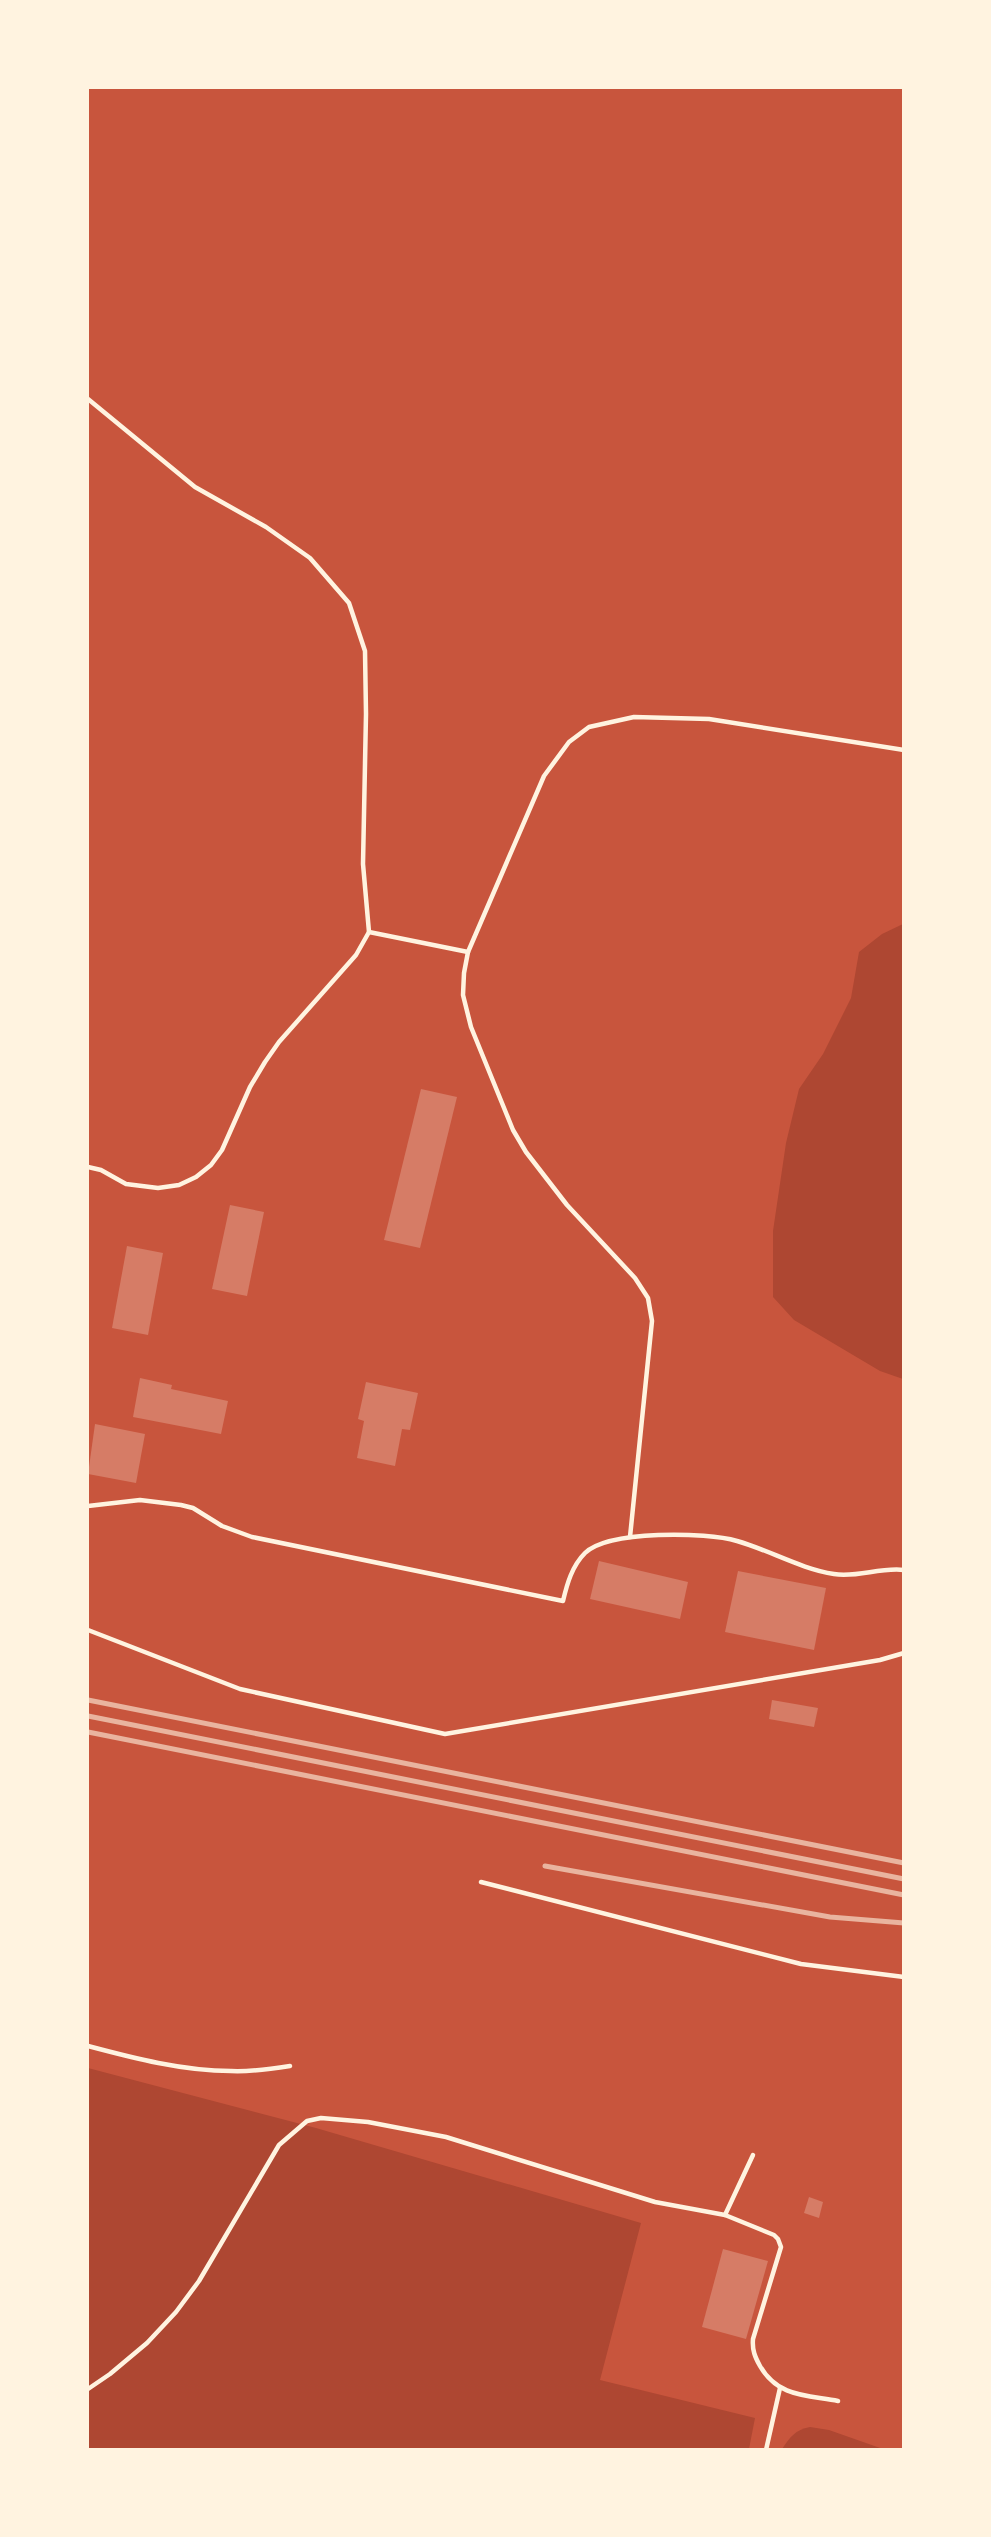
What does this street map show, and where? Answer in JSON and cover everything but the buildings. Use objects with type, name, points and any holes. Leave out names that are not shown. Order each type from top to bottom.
[{"type":"lane","points":[[88,399],[195,486],[266,527],[310,558],[349,603],[365,651],[362,864],[369,932],[356,955],[279,1042],[265,1062],[250,1087],[222,1150],[211,1165],[196,1177],[179,1185],[158,1188],[126,1184],[101,1170],[88,1167]]},
{"type":"lane","points":[[630,1537],[652,1321],[648,1298],[635,1278],[567,1205],[526,1152],[513,1129],[471,1027],[463,995],[468,952],[544,776],[569,742],[589,727],[634,717],[709,719],[904,750]]},
{"type":"lane","points":[[369,932],[468,952]]},
{"type":"lane","points":[[88,1506],[140,1500],[181,1505],[193,1508],[222,1526],[252,1537],[563,1601],[574,1567],[585,1553],[599,1543],[630,1537],[710,1535],[736,1541],[833,1574],[904,1570]]},
{"type":"lane","points":[[88,1630],[240,1689],[445,1734],[880,1660],[904,1653]]},
{"type":"lane","points":[[481,1882],[801,1964],[904,1977]]},
{"type":"lane","points":[[88,2046],[135,2058],[210,2070],[259,2070],[290,2066]]},
{"type":"lane","points":[[88,2389],[146,2343],[176,2312],[199,2281],[279,2145],[307,2121],[321,2118],[359,2120],[446,2137],[655,2202],[725,2215],[774,2235],[780,2243],[752,2346],[754,2354],[767,2377],[780,2388],[838,2402]]},
{"type":"lane","points":[[725,2215],[753,2155]]},
{"type":"lane","points":[[766,2449],[780,2388]]},
{"type":"shaded area","points":[[903,924],[903,1379],[880,1371],[794,1320],[773,1297],[773,1231],[786,1143],[799,1089],[823,1054],[851,998],[859,952],[882,934]]},
{"type":"shaded area","points":[[88,2068],[316,2128],[641,2223],[600,2380],[755,2418],[749,2449],[88,2449]]},
{"type":"shaded area","points":[[810,2427],[829,2430],[883,2449],[782,2449],[793,2435]]},
{"type":"railway","points":[[88,1700],[904,1863]]},
{"type":"railway","points":[[88,1716],[904,1879]]},
{"type":"railway","points":[[88,1732],[904,1895]]},
{"type":"railway","points":[[545,1866],[830,1917],[904,1923]]}]
